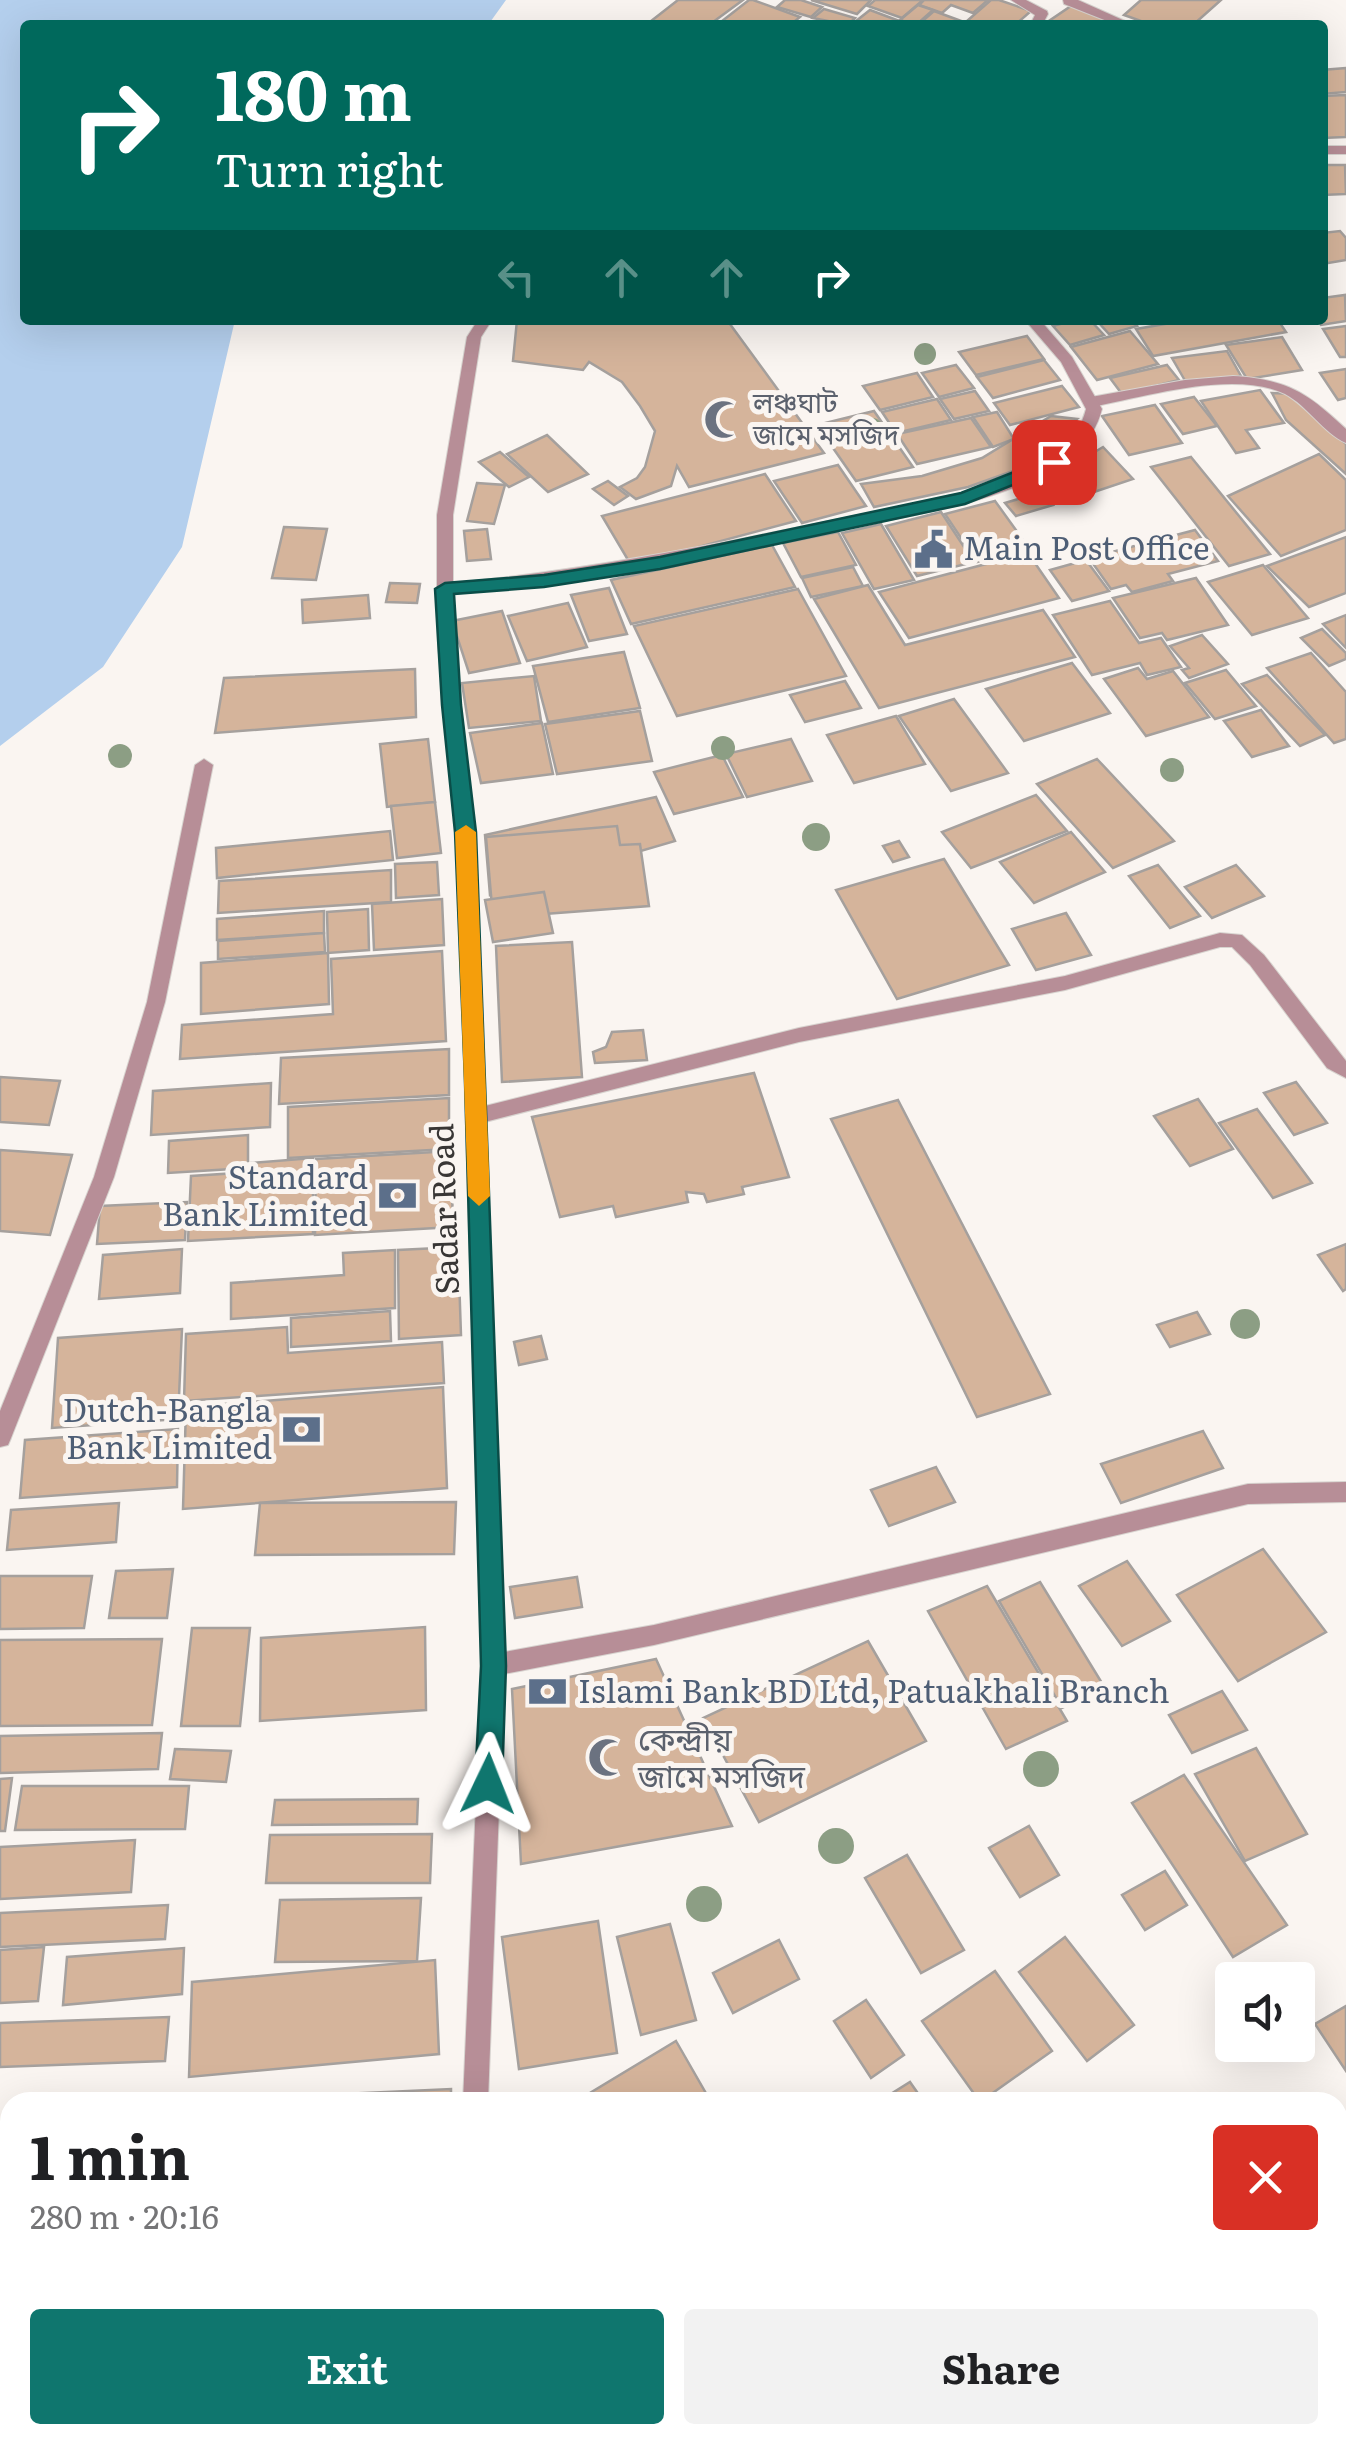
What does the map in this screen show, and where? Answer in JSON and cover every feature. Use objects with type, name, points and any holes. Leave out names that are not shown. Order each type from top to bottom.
[{"type":"street","points":[[1016,0],[1039,20],[1070,1],[1116,20]]},
{"type":"street","name":"Sadar Road","points":[[475,2092],[494,1666],[466,832],[452,717],[445,514],[474,337],[482,325]]},
{"type":"street","points":[[445,589],[544,581],[660,563],[965,498],[1028,475],[1077,445],[1090,430],[1092,402],[1067,360],[1036,325]]},
{"type":"street","points":[[1092,402],[1205,384],[1280,386],[1346,438]]},
{"type":"street","points":[[0,1438],[104,1177],[156,1002],[204,765]]},
{"type":"street","points":[[477,1116],[800,1036],[1065,982],[1220,940],[1236,940],[1257,960],[1334,1063],[1346,1070]]},
{"type":"street","points":[[494,1666],[759,1612],[1248,1494],[1346,1492]]},
{"type":"water","points":[[0,0],[506,0],[492,20],[20,20],[20,325],[234,325],[182,547],[103,667],[0,746]]},
{"type":"building","points":[[678,0],[743,0],[716,20],[652,20]]},
{"type":"building","points":[[749,0],[800,17],[796,20],[723,20]]},
{"type":"building","points":[[785,0],[822,7],[811,17],[777,7]]},
{"type":"building","points":[[811,0],[871,0],[857,14]]},
{"type":"building","points":[[875,0],[923,0],[902,18],[868,6]]},
{"type":"building","points":[[924,0],[988,0],[973,13],[951,5],[942,13],[919,5]]},
{"type":"building","points":[[991,0],[1031,11],[1021,20],[968,20]]},
{"type":"building","points":[[1141,0],[1221,0],[1199,20],[1138,20],[1124,15]]},
{"type":"building","points":[[1074,4],[1110,19],[1108,20],[1050,20]]},
{"type":"building","points":[[918,5],[933,10],[922,20],[900,20]]},
{"type":"building","points":[[824,9],[855,18],[823,20],[813,18]]},
{"type":"building","points":[[870,10],[897,20],[857,20]]},
{"type":"building","points":[[934,11],[958,20],[924,20]]},
{"type":"building","points":[[1346,68],[1346,92],[1328,94],[1328,70]]},
{"type":"building","points":[[1346,95],[1346,137],[1328,138],[1328,96]]},
{"type":"building","points":[[1328,165],[1345,165],[1346,194],[1328,195]]},
{"type":"building","points":[[1340,231],[1346,238],[1346,260],[1328,263],[1328,232]]},
{"type":"building","points":[[1345,295],[1346,321],[1328,324],[1328,297]]},
{"type":"building","name":"লঞ্চঘাট জামে মসজিদ","points":[[517,325],[731,325],[824,453],[689,487],[677,466],[671,486],[636,499],[620,487],[637,478],[645,467],[655,431],[622,382],[589,362],[583,370],[513,361]]},
{"type":"building","points":[[1095,325],[1104,335],[1070,345],[1053,326]]},
{"type":"building","points":[[1101,325],[1137,326],[1109,334]]},
{"type":"building","points":[[1159,325],[1281,325],[1286,332],[1153,356],[1136,329]]},
{"type":"building","points":[[1346,326],[1346,357],[1340,357],[1323,329]]},
{"type":"building","points":[[1130,331],[1158,364],[1097,380],[1071,347]]},
{"type":"building","points":[[1027,336],[1044,359],[976,375],[959,352]]},
{"type":"building","points":[[1282,337],[1302,370],[1247,379],[1226,345]]},
{"type":"building","points":[[1227,351],[1241,376],[1187,384],[1172,358]]},
{"type":"building","points":[[1044,360],[1060,380],[993,398],[977,377]]},
{"type":"building","points":[[956,365],[974,388],[939,397],[922,373]]},
{"type":"building","points":[[1167,365],[1179,380],[1122,394],[1110,378]]},
{"type":"building","points":[[1346,369],[1346,398],[1338,400],[1320,373]]},
{"type":"building","points":[[917,373],[933,397],[880,410],[863,386]]},
{"type":"building","points":[[1062,386],[1079,407],[1010,425],[994,403]]},
{"type":"building","points":[[1260,390],[1284,423],[1246,430],[1259,448],[1236,453],[1201,401]]},
{"type":"building","points":[[975,391],[989,411],[954,419],[940,399]]},
{"type":"building","points":[[1272,393],[1295,394],[1346,444],[1346,474],[1286,420]]},
{"type":"building","points":[[1194,397],[1217,426],[1183,434],[1161,404]]},
{"type":"building","points":[[937,399],[951,420],[896,433],[882,412]]},
{"type":"building","points":[[1155,405],[1182,443],[1129,455],[1102,416]]},
{"type":"building","points":[[874,411],[913,467],[856,481],[817,425]]},
{"type":"building","points":[[997,412],[1014,439],[993,447],[973,417]]},
{"type":"building","points":[[1051,416],[1077,419],[1013,471],[968,487],[874,507],[861,484],[922,476],[982,458]]},
{"type":"building","points":[[971,418],[991,447],[917,464],[897,434]]},
{"type":"building","points":[[547,435],[588,474],[548,492],[507,454]]},
{"type":"building","points":[[1103,447],[1133,479],[1082,496],[1060,473]]},
{"type":"building","points":[[500,452],[529,477],[509,487],[479,462]]},
{"type":"building","points":[[1319,454],[1346,480],[1346,530],[1281,556],[1228,496]]},
{"type":"building","points":[[1191,457],[1270,554],[1229,566],[1151,467]]},
{"type":"building","points":[[838,465],[866,506],[802,523],[774,481]]},
{"type":"building","points":[[765,474],[796,521],[631,565],[602,516]]},
{"type":"building","points":[[1058,479],[1074,498],[1058,503],[1045,488]]},
{"type":"building","points":[[608,481],[628,496],[614,505],[593,489]]},
{"type":"building","points":[[477,483],[505,485],[494,524],[467,521]]},
{"type":"building","points":[[1042,492],[1053,505],[1016,516],[1005,503]]},
{"type":"building","points":[[995,501],[1029,548],[977,562],[945,514]]},
{"type":"building","name":"Main Post Office","points":[[941,512],[974,562],[917,576],[886,526]]},
{"type":"building","points":[[881,524],[914,580],[874,589],[842,533]]},
{"type":"building","points":[[284,527],[327,529],[316,580],[272,578]]},
{"type":"building","points":[[487,529],[491,559],[467,561],[464,531]]},
{"type":"building","points":[[1195,530],[1218,561],[1168,574],[1173,581],[1132,592],[1126,585],[1111,589],[1089,558]]},
{"type":"building","points":[[838,532],[856,565],[801,577],[783,543]]},
{"type":"building","points":[[1346,537],[1346,593],[1309,607],[1267,566]]},
{"type":"building","points":[[772,545],[795,587],[631,624],[611,580]]},
{"type":"building","points":[[1028,553],[1059,598],[909,638],[879,592]]},
{"type":"building","points":[[1086,560],[1109,591],[1072,601],[1050,570]]},
{"type":"building","points":[[1263,565],[1308,618],[1252,635],[1208,582]]},
{"type":"building","points":[[853,567],[863,586],[811,597],[802,578]]},
{"type":"building","points":[[1196,578],[1228,625],[1167,640],[1162,633],[1140,638],[1113,598]]},
{"type":"building","points":[[390,583],[420,584],[417,603],[386,602]]},
{"type":"building","points":[[868,585],[905,645],[1043,610],[1075,657],[879,708],[814,599]]},
{"type":"building","points":[[609,588],[627,634],[589,641],[571,595]]},
{"type":"building","points":[[798,589],[846,676],[677,716],[634,626]]},
{"type":"building","points":[[368,595],[370,618],[303,623],[302,600]]},
{"type":"building","points":[[1110,601],[1139,643],[1161,638],[1181,667],[1147,675],[1140,663],[1092,675],[1053,615]]},
{"type":"building","points":[[568,603],[587,647],[527,661],[508,616]]},
{"type":"building","points":[[502,611],[520,663],[469,673],[452,621]]},
{"type":"building","points":[[1346,615],[1346,648],[1323,624]]},
{"type":"building","points":[[1322,629],[1346,653],[1346,659],[1329,666],[1301,638]]},
{"type":"building","points":[[1202,635],[1228,664],[1189,678],[1182,670],[1189,668],[1170,646]]},
{"type":"building","points":[[624,652],[640,708],[548,722],[533,666]]},
{"type":"building","points":[[1311,653],[1346,692],[1346,739],[1334,743],[1267,668]]},
{"type":"building","points":[[1072,663],[1110,713],[1024,741],[986,689]]},
{"type":"building","points":[[1138,668],[1147,679],[1173,671],[1209,717],[1146,736],[1104,679]]},
{"type":"building","points":[[415,669],[416,717],[215,733],[224,678]]},
{"type":"building","points":[[1226,670],[1256,706],[1215,719],[1185,683]]},
{"type":"building","points":[[1267,675],[1325,735],[1300,746],[1242,684]]},
{"type":"building","points":[[534,676],[541,721],[469,728],[462,683]]},
{"type":"building","points":[[845,681],[861,708],[805,722],[790,695]]},
{"type":"building","points":[[954,699],[1008,773],[951,791],[899,716]]},
{"type":"building","points":[[1261,710],[1289,746],[1252,757],[1224,721]]},
{"type":"building","points":[[640,711],[652,761],[557,774],[545,724]]},
{"type":"building","points":[[896,716],[925,764],[854,783],[827,735]]},
{"type":"building","points":[[542,723],[553,774],[481,783],[470,733]]},
{"type":"building","points":[[428,739],[435,802],[387,807],[380,744]]},
{"type":"building","points":[[791,739],[812,781],[747,797],[726,754]]},
{"type":"building","points":[[722,755],[743,797],[674,814],[654,772]]},
{"type":"building","points":[[1097,759],[1174,841],[1113,868],[1037,784]]},
{"type":"building","points":[[1036,795],[1067,831],[971,868],[942,832]]},
{"type":"building","points":[[656,797],[675,841],[490,895],[485,835]]},
{"type":"building","points":[[435,802],[441,853],[397,858],[391,806]]},
{"type":"building","points":[[617,826],[620,845],[640,844],[649,906],[493,918],[486,837]]},
{"type":"building","points":[[390,831],[393,860],[217,878],[216,848]]},
{"type":"building","points":[[1071,832],[1105,872],[1034,903],[1000,862]]},
{"type":"building","points":[[899,841],[909,857],[893,862],[883,846]]},
{"type":"building","points":[[944,859],[1009,965],[897,999],[836,890]]},
{"type":"building","points":[[437,862],[439,895],[396,898],[395,864]]},
{"type":"building","points":[[1158,865],[1200,916],[1170,928],[1129,876]]},
{"type":"building","points":[[1236,865],[1264,896],[1212,918],[1185,887]]},
{"type":"building","points":[[391,870],[391,902],[218,913],[219,881]]},
{"type":"building","points":[[544,892],[553,933],[493,942],[485,900]]},
{"type":"building","points":[[442,899],[444,945],[374,950],[372,904]]},
{"type":"building","points":[[368,909],[369,950],[328,953],[327,912]]},
{"type":"building","points":[[324,911],[324,933],[217,940],[217,919]]},
{"type":"building","points":[[1066,913],[1091,955],[1036,970],[1012,929]]},
{"type":"building","points":[[324,933],[325,952],[218,959],[218,941]]},
{"type":"building","points":[[572,942],[582,1077],[502,1082],[496,946]]},
{"type":"building","points":[[442,951],[446,1041],[180,1059],[182,1025],[333,1014],[331,959]]},
{"type":"building","points":[[328,953],[329,1004],[201,1014],[201,963]]},
{"type":"building","points":[[643,1030],[647,1060],[595,1063],[593,1052],[606,1047],[612,1032]]},
{"type":"building","points":[[449,1049],[449,1095],[279,1104],[281,1058]]},
{"type":"building","points":[[754,1073],[789,1177],[742,1187],[744,1194],[707,1202],[704,1194],[686,1192],[688,1202],[616,1217],[613,1206],[560,1217],[532,1117]]},
{"type":"building","points":[[0,1077],[60,1081],[49,1125],[0,1122]]},
{"type":"building","points":[[1296,1082],[1327,1123],[1294,1135],[1264,1093]]},
{"type":"building","points":[[271,1083],[270,1127],[151,1135],[153,1091]]},
{"type":"building","points":[[449,1098],[449,1149],[288,1158],[288,1107]]},
{"type":"building","points":[[1198,1099],[1233,1149],[1190,1166],[1154,1116]]},
{"type":"building","points":[[898,1100],[1050,1394],[977,1417],[831,1119]]},
{"type":"building","points":[[1257,1109],[1312,1183],[1273,1198],[1219,1123]]},
{"type":"building","points":[[248,1135],[248,1168],[168,1173],[169,1141]]},
{"type":"building","points":[[0,1150],[72,1155],[50,1235],[0,1231]]},
{"type":"building","points":[[451,1151],[453,1227],[315,1235],[316,1159]]},
{"type":"building","points":[[313,1158],[313,1234],[188,1241],[191,1176],[252,1172],[251,1163]]},
{"type":"building","points":[[187,1202],[185,1240],[97,1244],[100,1206]]},
{"type":"building","points":[[1346,1244],[1346,1289],[1343,1291],[1318,1255]]},
{"type":"building","points":[[458,1247],[461,1335],[399,1339],[398,1250]]},
{"type":"building","points":[[182,1249],[180,1293],[99,1299],[103,1255]]},
{"type":"building","points":[[395,1250],[395,1308],[231,1319],[231,1283],[344,1275],[343,1253]]},
{"type":"building","points":[[390,1311],[391,1341],[291,1347],[291,1318]]},
{"type":"building","points":[[1197,1312],[1210,1334],[1170,1347],[1157,1325]]},
{"type":"building","points":[[287,1327],[288,1353],[442,1342],[444,1383],[184,1401],[186,1334]]},
{"type":"building","points":[[182,1329],[178,1419],[52,1428],[58,1338]]},
{"type":"building","points":[[541,1336],[547,1359],[519,1365],[514,1342]]},
{"type":"building","points":[[443,1387],[447,1488],[183,1509],[186,1407]]},
{"type":"building","points":[[178,1429],[177,1487],[20,1498],[25,1440]]},
{"type":"building","points":[[1203,1431],[1223,1468],[1121,1503],[1101,1464]]},
{"type":"building","points":[[936,1467],[955,1502],[889,1526],[871,1490]]},
{"type":"building","points":[[456,1502],[454,1554],[255,1555],[260,1503]]},
{"type":"building","points":[[119,1503],[116,1542],[7,1550],[11,1510]]},
{"type":"building","points":[[1263,1549],[1326,1632],[1238,1681],[1177,1595]]},
{"type":"building","points":[[1127,1561],[1170,1621],[1122,1646],[1079,1586]]},
{"type":"building","points":[[173,1569],[167,1618],[109,1618],[116,1571]]},
{"type":"building","points":[[0,1576],[92,1576],[84,1628],[0,1629]]},
{"type":"building","points":[[577,1577],[582,1607],[515,1618],[510,1587]]},
{"type":"building","points":[[1040,1582],[1105,1688],[1062,1708],[999,1601]]},
{"type":"building","points":[[987,1586],[1067,1721],[1006,1749],[928,1611]]},
{"type":"building","points":[[425,1627],[426,1710],[260,1721],[261,1638]]},
{"type":"building","points":[[192,1628],[250,1628],[240,1726],[181,1726]]},
{"type":"building","points":[[162,1639],[152,1725],[0,1726],[0,1640]]},
{"type":"building","points":[[868,1641],[926,1741],[759,1822],[703,1718]]},
{"type":"building","name":"কেন্দ্রীয় জামে মসজিদ","points":[[656,1659],[732,1826],[521,1864],[512,1689]]},
{"type":"building","points":[[1222,1691],[1247,1730],[1192,1753],[1169,1715]]},
{"type":"building","points":[[162,1733],[158,1769],[0,1773],[0,1736]]},
{"type":"building","points":[[1256,1748],[1307,1834],[1245,1861],[1195,1774]]},
{"type":"building","points":[[175,1749],[231,1751],[226,1782],[170,1779]]},
{"type":"building","points":[[1184,1775],[1287,1925],[1233,1957],[1132,1803]]},
{"type":"building","points":[[12,1778],[5,1831],[0,1831],[0,1779]]},
{"type":"building","points":[[22,1786],[189,1786],[185,1829],[15,1830]]},
{"type":"building","points":[[418,1799],[417,1824],[272,1825],[275,1800]]},
{"type":"building","points":[[1029,1826],[1059,1875],[1020,1897],[989,1848]]},
{"type":"building","points":[[432,1834],[430,1883],[266,1883],[270,1835]]},
{"type":"building","points":[[135,1840],[131,1892],[0,1899],[0,1847]]},
{"type":"building","points":[[907,1855],[964,1950],[921,1973],[865,1878]]},
{"type":"building","points":[[1165,1871],[1187,1905],[1145,1930],[1122,1895]]},
{"type":"building","points":[[421,1898],[417,1961],[275,1962],[280,1900]]},
{"type":"building","points":[[168,1905],[165,1939],[0,1947],[0,1913]]},
{"type":"building","points":[[598,1921],[617,2053],[519,2069],[502,1937]]},
{"type":"building","points":[[670,1924],[696,2020],[641,2035],[617,1937]]},
{"type":"building","points":[[1065,1937],[1134,2025],[1087,2061],[1019,1972]]},
{"type":"building","points":[[779,1940],[799,1979],[733,2013],[713,1973]]},
{"type":"building","points":[[44,1947],[38,2001],[0,2003],[0,1950]]},
{"type":"building","points":[[184,1948],[182,1994],[63,2005],[67,1957]]},
{"type":"building","points":[[435,1960],[439,2054],[189,2077],[192,1982]]},
{"type":"building","points":[[995,1971],[1052,2051],[994,2092],[973,2092],[922,2021]]},
{"type":"building","points":[[866,2000],[904,2055],[871,2078],[834,2021]]},
{"type":"building","points":[[1346,2006],[1346,2071],[1315,2024]]},
{"type":"building","points":[[169,2017],[165,2061],[0,2067],[0,2023]]},
{"type":"building","points":[[676,2041],[705,2092],[592,2092]]},
{"type":"building","points":[[910,2082],[917,2092],[894,2092]]},
{"type":"building","points":[[451,2089],[451,2092],[386,2092]]},
{"type":"slow traffic","points":[[466,832],[479,1196]]},
{"type":"place","name":"লঞ্চঘাট জামে মসজিদ","points":[[723,419]]},
{"type":"place","name":"Main Post Office","points":[[933,549]]},
{"type":"place","name":"Standard Bank Limited","points":[[398,1196]]},
{"type":"place","name":"Dutch-Bangla Bank Limited","points":[[302,1429]]},
{"type":"place","name":"Islami Bank BD Ltd, Patuakhali Branch","points":[[548,1692]]},
{"type":"place","name":"কেন্দ্রীয় জামে মসজিদ","points":[[608,1758]]},
{"type":"route","points":[[488,1784],[494,1666],[476,1080],[466,832],[446,645],[445,589],[544,581],[660,563],[965,498],[1054,462]]}]
